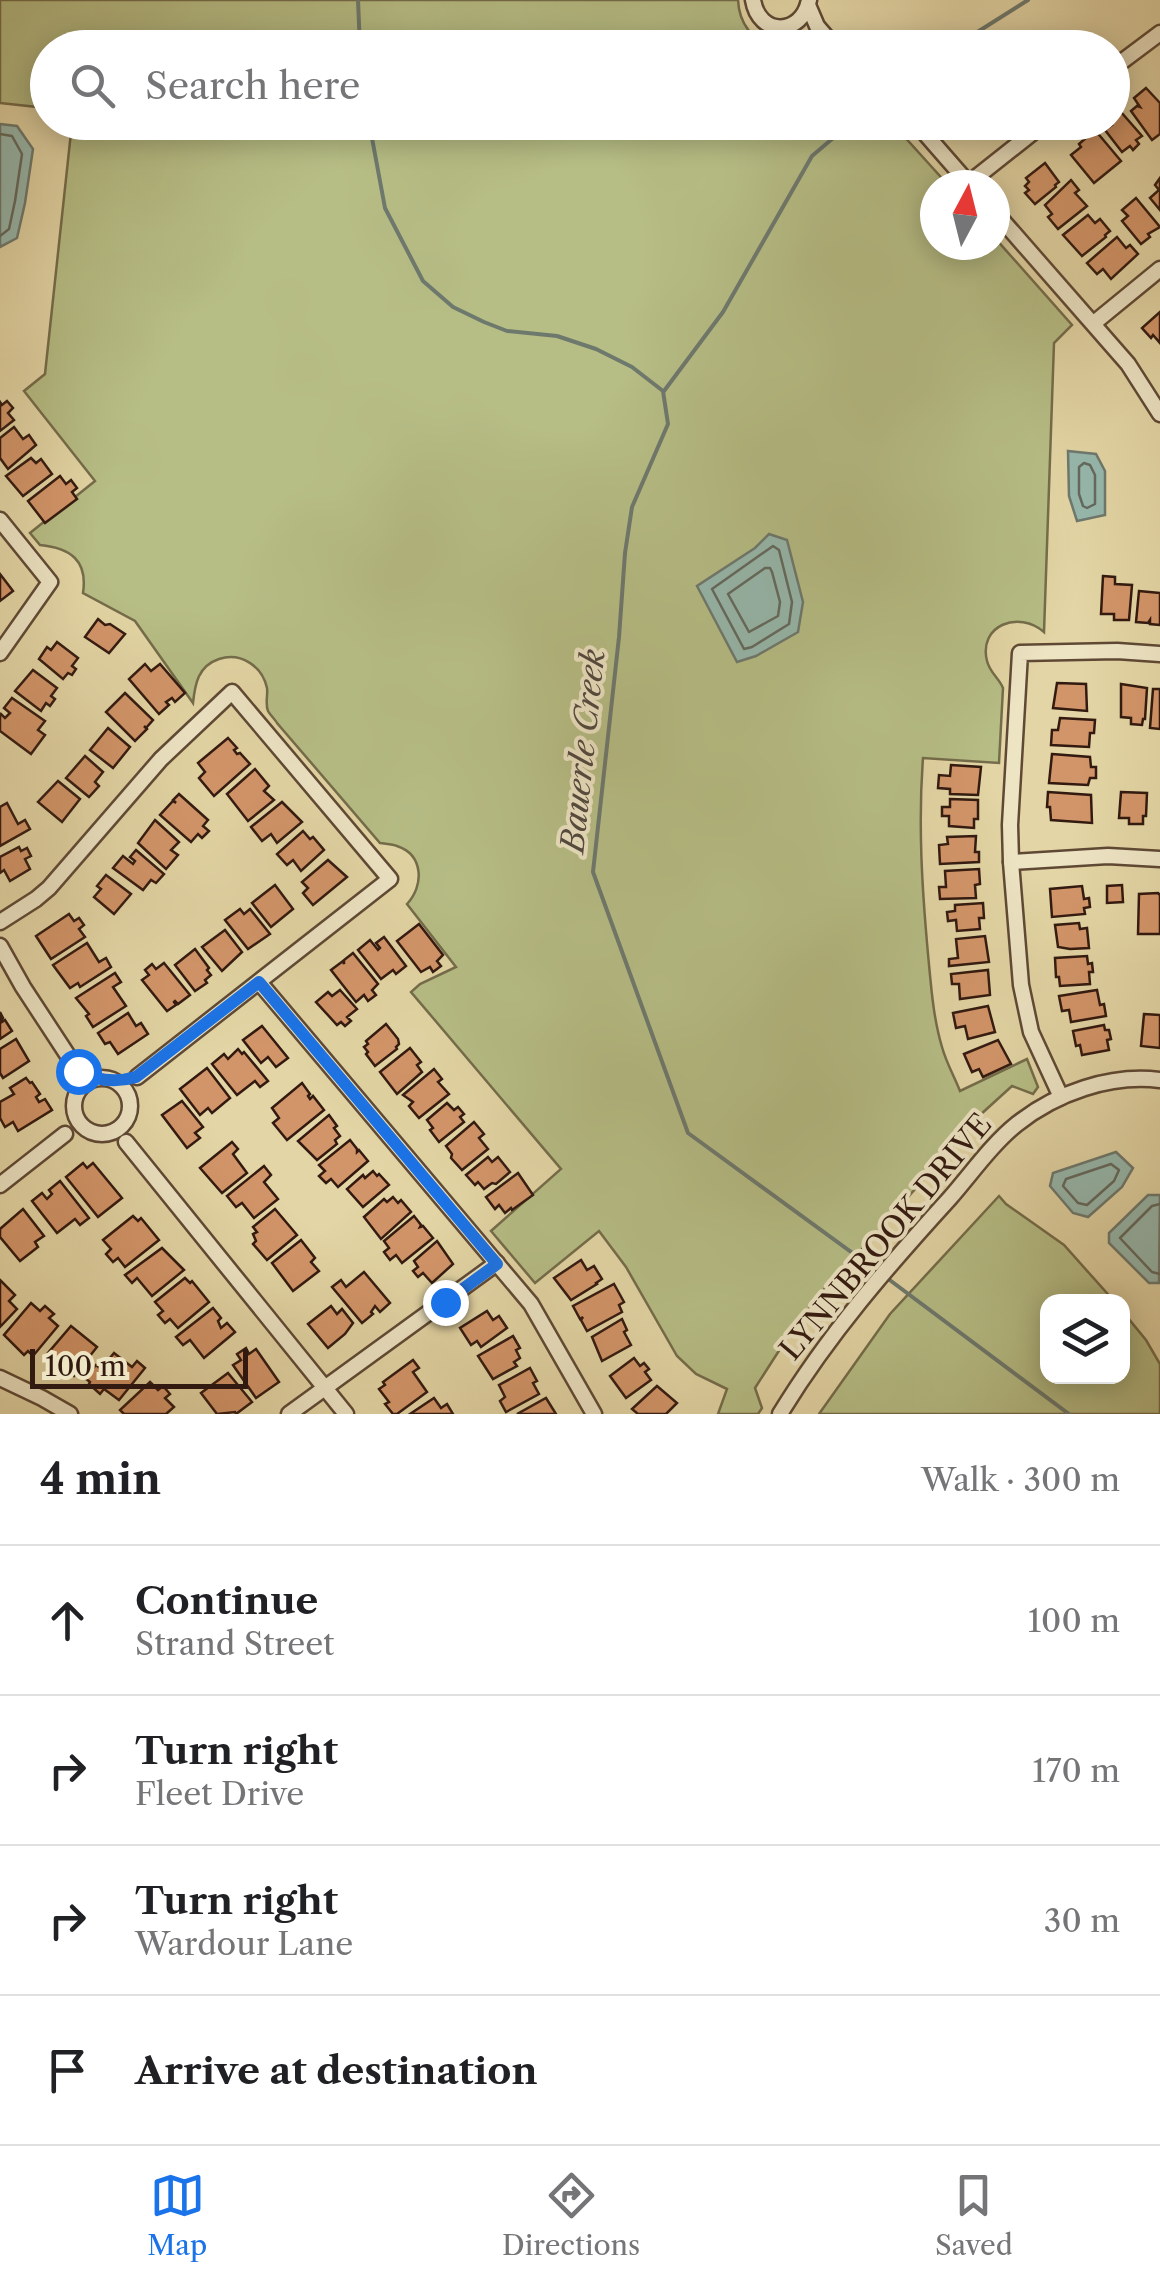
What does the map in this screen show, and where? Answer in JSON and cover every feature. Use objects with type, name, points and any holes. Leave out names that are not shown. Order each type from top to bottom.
[{"type":"street","points":[[753,0],[764,22],[782,27],[805,14],[808,3]]},
{"type":"street","points":[[808,3],[820,30]]},
{"type":"street","points":[[791,25],[802,30]]},
{"type":"street","points":[[1130,56],[1160,33]]},
{"type":"street","points":[[931,140],[958,170]]},
{"type":"street","points":[[987,170],[1024,140]]},
{"type":"street","points":[[1010,229],[1142,382],[1160,414]]},
{"type":"street","points":[[1094,323],[1160,268]]},
{"type":"street","points":[[0,520],[50,582],[0,653]]},
{"type":"street","points":[[1060,1097],[1027,1018],[1021,985],[1010,862],[1020,652],[1160,654]]},
{"type":"street","points":[[0,922],[49,888],[161,759],[232,692],[390,879],[136,1077],[118,1082],[94,1079],[80,1088]]},
{"type":"street","points":[[1010,862],[1108,856],[1160,859]]},
{"type":"street","points":[[0,946],[78,1071],[80,1088],[75,1115],[86,1129],[126,1142],[346,1414]]},
{"type":"street","points":[[259,982],[540,1318],[594,1414]]},
{"type":"street","points":[[78,1071],[94,1079]]},
{"type":"street","points":[[128,1096],[136,1077]]},
{"type":"street","name":"LYNNBROOK DRIVE","points":[[780,1414],[820,1352],[867,1293],[1018,1124],[1060,1097],[1112,1082],[1160,1080]]},
{"type":"street","points":[[118,1082],[130,1105],[125,1122],[126,1142]]},
{"type":"street","points":[[0,1185],[65,1134],[75,1115]]},
{"type":"street","points":[[107,1133],[125,1122]]},
{"type":"street","points":[[65,1134],[86,1129]]},
{"type":"street","points":[[289,1414],[497,1264]]},
{"type":"street","points":[[0,1378],[70,1414]]},
{"type":"green space","points":[[0,0],[738,0],[749,30],[30,30],[30,106],[0,103]]},
{"type":"green space","points":[[70,140],[907,140],[934,170],[920,170],[920,260],[1010,260],[1010,255],[1072,325],[1054,343],[1044,632],[1034,625],[1013,622],[994,630],[986,649],[990,669],[1003,688],[999,763],[923,758],[921,856],[928,954],[934,1013],[946,1058],[960,1091],[1027,1059],[1038,1087],[1033,1094],[1012,1086],[979,1116],[832,1279],[755,1388],[762,1408],[758,1414],[718,1414],[727,1389],[696,1374],[677,1356],[626,1267],[599,1231],[535,1283],[491,1231],[561,1169],[411,992],[456,967],[407,904],[416,889],[417,864],[406,850],[380,843],[277,723],[268,711],[267,688],[255,667],[235,657],[212,662],[199,676],[193,703],[135,621],[83,593],[83,572],[75,558],[60,549],[40,545],[30,533],[95,481],[24,391],[45,374]]},
{"type":"green space","points":[[999,1196],[1064,1245],[1108,1294],[1040,1294],[1040,1384],[1130,1384],[1130,1321],[1160,1364],[1160,1414],[819,1414],[890,1314]]},
{"type":"water","points":[[0,124],[17,126],[33,149],[17,238],[0,247]]},
{"type":"water","points":[[1068,451],[1096,454],[1105,471],[1105,515],[1077,521],[1069,496]]},
{"type":"water","points":[[769,534],[787,540],[803,602],[798,632],[756,656],[737,662],[697,586],[755,548]]},
{"type":"water","points":[[1116,1152],[1133,1168],[1122,1187],[1088,1217],[1073,1213],[1050,1186],[1053,1173]]},
{"type":"water","points":[[1148,1195],[1160,1195],[1159,1283],[1149,1283],[1109,1243],[1109,1233]]},
{"type":"building","points":[[1146,88],[1160,103],[1160,134],[1152,140],[1131,111],[1140,107],[1134,98]]},
{"type":"building","points":[[1130,122],[1142,136],[1133,150],[1130,146],[1122,152],[1113,140],[1130,140]]},
{"type":"building","points":[[1084,140],[1103,140],[1121,161],[1094,183],[1071,155],[1081,147]]},
{"type":"building","points":[[1045,163],[1059,182],[1035,204],[1025,193],[1029,190],[1026,178]]},
{"type":"building","points":[[1160,178],[1160,210],[1150,198],[1159,190],[1155,185]]},
{"type":"building","points":[[1071,180],[1079,190],[1075,193],[1087,206],[1058,229],[1048,217],[1052,214],[1045,205]]},
{"type":"building","points":[[1136,198],[1160,227],[1141,244],[1122,221],[1128,216],[1122,210]]},
{"type":"building","points":[[1088,215],[1095,223],[1100,219],[1110,231],[1082,256],[1063,235]]},
{"type":"building","points":[[1117,237],[1138,254],[1111,279],[1103,269],[1097,274],[1087,263]]},
{"type":"building","points":[[1160,312],[1160,343],[1142,328]]},
{"type":"building","points":[[7,401],[13,408],[8,413],[14,420],[0,431],[0,402],[2,405]]},
{"type":"building","points":[[14,427],[23,439],[29,435],[36,445],[8,469],[0,458],[0,438]]},
{"type":"building","points":[[31,458],[36,463],[41,459],[52,474],[23,496],[6,476]]},
{"type":"building","points":[[60,476],[66,484],[71,480],[77,488],[72,492],[77,499],[45,523],[28,501]]},
{"type":"building","points":[[0,574],[13,591],[0,601]]},
{"type":"building","points":[[1103,576],[1115,577],[1115,584],[1132,585],[1129,620],[1114,620],[1114,614],[1101,614]]},
{"type":"building","points":[[1139,591],[1160,593],[1160,625],[1150,624],[1150,620],[1136,622]]},
{"type":"building","points":[[98,619],[125,634],[109,653],[85,637]]},
{"type":"building","points":[[57,642],[78,658],[72,675],[68,673],[63,679],[39,659],[47,647],[51,650]]},
{"type":"building","points":[[145,664],[151,671],[160,664],[185,693],[175,702],[172,698],[166,702],[169,705],[159,714],[129,679]]},
{"type":"building","points":[[33,670],[57,688],[51,696],[55,699],[41,711],[15,691]]},
{"type":"building","points":[[1057,683],[1086,684],[1087,711],[1053,708]]},
{"type":"building","points":[[1121,684],[1147,688],[1142,725],[1121,717]]},
{"type":"building","points":[[1153,689],[1160,689],[1160,729],[1150,728]]},
{"type":"building","points":[[125,693],[153,720],[135,741],[106,712]]},
{"type":"building","points":[[12,698],[45,721],[38,730],[45,735],[31,754],[0,731],[0,716],[5,718],[10,713],[4,708]]},
{"type":"building","points":[[1060,718],[1095,720],[1089,747],[1051,745],[1052,730],[1058,730]]},
{"type":"building","points":[[108,728],[130,747],[113,768],[90,750]]},
{"type":"building","points":[[228,738],[237,754],[250,764],[214,796],[199,778],[205,772],[198,763]]},
{"type":"building","points":[[1052,754],[1090,757],[1091,767],[1096,767],[1096,778],[1090,778],[1088,785],[1049,783]]},
{"type":"building","points":[[85,756],[103,772],[95,782],[99,786],[89,797],[66,778]]},
{"type":"building","points":[[951,765],[981,767],[978,795],[950,794],[950,789],[938,788],[939,775],[950,776]]},
{"type":"building","points":[[255,769],[269,786],[264,791],[274,800],[248,821],[227,794]]},
{"type":"building","points":[[58,781],[80,799],[62,822],[38,802]]},
{"type":"building","points":[[1048,792],[1091,795],[1092,823],[1051,820]]},
{"type":"building","points":[[1121,792],[1147,793],[1143,824],[1129,824],[1129,818],[1119,818]]},
{"type":"building","points":[[179,794],[208,820],[203,826],[209,831],[202,838],[198,834],[191,842],[160,815],[173,801],[176,803],[173,800]]},
{"type":"building","points":[[950,799],[978,800],[974,828],[949,826],[949,816],[942,816],[942,807],[950,807]]},
{"type":"building","points":[[282,802],[302,822],[277,843],[271,834],[262,841],[251,827]]},
{"type":"building","points":[[7,803],[18,824],[25,820],[30,829],[0,846],[0,807]]},
{"type":"building","points":[[155,820],[179,842],[171,850],[178,855],[166,869],[138,843]]},
{"type":"building","points":[[303,831],[324,850],[301,871],[293,860],[287,865],[277,854]]},
{"type":"building","points":[[976,836],[979,862],[940,864],[939,845],[948,844],[947,837]]},
{"type":"building","points":[[19,847],[21,851],[27,848],[31,856],[25,859],[30,869],[10,881],[4,870],[0,873],[0,857]]},
{"type":"building","points":[[136,850],[164,874],[156,883],[151,880],[143,890],[113,868],[123,856],[133,864],[135,861],[130,857]]},
{"type":"building","points":[[328,860],[347,877],[313,905],[303,893],[308,888],[302,882]]},
{"type":"building","points":[[979,869],[976,898],[940,899],[939,887],[946,887],[945,871]]},
{"type":"building","points":[[106,875],[131,894],[114,914],[94,897]]},
{"type":"building","points":[[275,885],[293,909],[271,927],[252,903]]},
{"type":"building","points":[[1122,885],[1123,902],[1107,903],[1107,886]]},
{"type":"building","points":[[1082,886],[1090,907],[1084,908],[1085,914],[1052,917],[1050,889]]},
{"type":"building","points":[[1158,893],[1160,934],[1138,934],[1139,894]]},
{"type":"building","points":[[983,903],[980,929],[957,931],[956,920],[948,921],[947,912],[955,911],[955,905]]},
{"type":"building","points":[[240,909],[244,914],[250,909],[270,934],[248,949],[225,920]]},
{"type":"building","points":[[69,914],[84,925],[79,929],[85,937],[51,959],[36,936]]},
{"type":"building","points":[[1079,923],[1080,929],[1087,928],[1089,948],[1058,947],[1055,925]]},
{"type":"building","points":[[419,924],[443,955],[437,961],[441,966],[433,972],[430,967],[421,972],[397,941]]},
{"type":"building","points":[[225,930],[242,952],[222,971],[202,947]]},
{"type":"building","points":[[985,936],[989,962],[949,966],[949,959],[958,958],[956,939]]},
{"type":"building","points":[[384,937],[406,966],[381,979],[358,950],[370,940],[378,950],[376,943]]},
{"type":"building","points":[[87,943],[99,962],[106,958],[111,967],[80,987],[78,983],[70,988],[53,965]]},
{"type":"building","points":[[195,949],[211,975],[195,991],[175,965]]},
{"type":"building","points":[[353,953],[378,984],[372,990],[376,995],[368,1001],[364,995],[356,1002],[331,970],[343,961],[344,964]]},
{"type":"building","points":[[1087,956],[1093,972],[1089,972],[1090,984],[1060,986],[1055,958]]},
{"type":"building","points":[[164,963],[190,995],[178,1004],[175,1001],[176,1005],[167,1011],[142,980],[149,975],[145,970],[152,964],[156,969]]},
{"type":"building","points":[[988,970],[990,995],[960,999],[959,984],[952,984],[951,974]]},
{"type":"building","points":[[115,973],[121,982],[113,987],[126,1006],[93,1027],[86,1016],[89,1014],[76,998]]},
{"type":"building","points":[[340,990],[357,1009],[347,1017],[351,1021],[345,1026],[341,1022],[337,1025],[316,1002],[328,992],[332,996]]},
{"type":"building","points":[[1097,990],[1106,1016],[1071,1022],[1069,1010],[1062,1011],[1059,996]]},
{"type":"building","points":[[988,1006],[995,1032],[968,1039],[965,1026],[956,1028],[953,1013]]},
{"type":"building","points":[[0,1012],[2,1022],[5,1020],[12,1031],[0,1039]]},
{"type":"building","points":[[128,1013],[136,1026],[141,1023],[148,1034],[118,1054],[98,1033]]},
{"type":"building","points":[[1144,1014],[1160,1015],[1160,1048],[1141,1046]]},
{"type":"building","points":[[386,1024],[399,1044],[375,1066],[364,1047]]},
{"type":"building","points":[[1104,1025],[1111,1039],[1107,1040],[1109,1050],[1082,1055],[1073,1031]]},
{"type":"building","points":[[262,1026],[288,1058],[276,1067],[268,1057],[261,1063],[243,1040]]},
{"type":"building","points":[[16,1039],[29,1061],[3,1078],[0,1049]]},
{"type":"building","points":[[998,1040],[1011,1064],[983,1077],[979,1069],[972,1072],[964,1054]]},
{"type":"building","points":[[410,1048],[421,1062],[417,1065],[422,1072],[397,1094],[380,1072]]},
{"type":"building","points":[[238,1049],[268,1081],[260,1087],[255,1081],[237,1095],[212,1064],[224,1054],[228,1059]]},
{"type":"building","points":[[207,1068],[230,1098],[212,1113],[208,1108],[200,1115],[180,1089]]},
{"type":"building","points":[[434,1069],[442,1079],[438,1082],[449,1094],[419,1118],[409,1106],[413,1102],[403,1095]]},
{"type":"building","points":[[26,1078],[40,1094],[36,1097],[39,1102],[45,1099],[52,1110],[18,1131],[13,1122],[5,1127],[0,1118],[0,1102],[14,1094],[10,1088]]},
{"type":"building","points":[[302,1083],[310,1099],[313,1096],[324,1110],[287,1140],[273,1123],[279,1118],[272,1108]]},
{"type":"building","points":[[182,1101],[203,1127],[195,1133],[200,1138],[187,1148],[162,1115]]},
{"type":"building","points":[[447,1103],[454,1110],[458,1107],[464,1122],[439,1142],[427,1120]]},
{"type":"building","points":[[329,1115],[340,1136],[335,1140],[337,1144],[317,1160],[298,1141]]},
{"type":"building","points":[[474,1122],[484,1134],[479,1138],[488,1149],[462,1170],[446,1146]]},
{"type":"building","points":[[350,1140],[368,1161],[338,1187],[331,1179],[326,1183],[319,1176],[325,1171],[319,1165]]},
{"type":"building","points":[[232,1142],[238,1149],[233,1154],[247,1173],[222,1193],[200,1168]]},
{"type":"building","points":[[488,1157],[492,1162],[498,1157],[510,1172],[484,1189],[466,1175]]},
{"type":"building","points":[[83,1163],[87,1168],[93,1163],[122,1198],[98,1217],[66,1177]]},
{"type":"building","points":[[264,1166],[271,1175],[264,1182],[278,1199],[254,1218],[242,1203],[236,1207],[227,1196]]},
{"type":"building","points":[[373,1171],[389,1185],[363,1207],[347,1189]]},
{"type":"building","points":[[518,1173],[533,1195],[505,1213],[499,1205],[495,1209],[486,1197]]},
{"type":"building","points":[[60,1181],[89,1218],[80,1225],[75,1219],[57,1233],[32,1201],[42,1193],[47,1199],[52,1194],[49,1190]]},
{"type":"building","points":[[393,1197],[411,1212],[381,1239],[364,1217],[384,1199],[387,1202]]},
{"type":"building","points":[[23,1209],[44,1236],[35,1242],[38,1247],[20,1261],[0,1237],[0,1229]]},
{"type":"building","points":[[275,1209],[297,1235],[267,1260],[253,1244],[253,1234],[257,1232],[253,1227]]},
{"type":"building","points":[[133,1216],[138,1221],[141,1218],[159,1240],[125,1267],[118,1258],[113,1262],[106,1254],[111,1249],[103,1240]]},
{"type":"building","points":[[414,1216],[433,1238],[402,1263],[396,1255],[390,1260],[384,1252],[389,1248],[384,1241]]},
{"type":"building","points":[[301,1240],[315,1258],[311,1262],[319,1271],[293,1291],[272,1263]]},
{"type":"building","points":[[437,1241],[453,1264],[432,1283],[423,1273],[418,1277],[413,1271],[418,1267],[414,1261]]},
{"type":"building","points":[[162,1248],[184,1270],[152,1296],[137,1278],[132,1283],[125,1275]]},
{"type":"building","points":[[581,1260],[587,1270],[594,1266],[602,1279],[571,1300],[554,1278]]},
{"type":"building","points":[[364,1272],[390,1303],[380,1312],[375,1306],[373,1314],[362,1323],[332,1287],[341,1280],[346,1287]]},
{"type":"building","points":[[185,1278],[209,1302],[178,1328],[170,1319],[165,1323],[158,1315],[163,1311],[155,1302]]},
{"type":"building","points":[[0,1280],[15,1295],[9,1301],[17,1309],[0,1327]]},
{"type":"building","points":[[614,1284],[624,1302],[619,1305],[622,1312],[587,1331],[583,1317],[580,1319],[573,1306]]},
{"type":"building","points":[[31,1303],[40,1311],[45,1306],[54,1314],[49,1318],[58,1326],[33,1356],[28,1351],[24,1355],[4,1335]]},
{"type":"building","points":[[331,1306],[337,1314],[342,1309],[353,1323],[328,1348],[308,1324]]},
{"type":"building","points":[[213,1308],[221,1318],[221,1328],[227,1323],[235,1332],[204,1358],[190,1340],[183,1345],[176,1337]]},
{"type":"building","points":[[487,1311],[493,1320],[499,1316],[507,1328],[481,1347],[477,1341],[471,1345],[460,1328]]},
{"type":"building","points":[[622,1319],[631,1345],[602,1361],[592,1337]]},
{"type":"building","points":[[71,1326],[97,1347],[74,1376],[48,1353]]},
{"type":"building","points":[[513,1336],[520,1348],[516,1350],[520,1358],[514,1362],[517,1366],[493,1379],[478,1356]]},
{"type":"building","points":[[246,1348],[249,1354],[256,1349],[279,1382],[256,1398],[233,1365],[241,1360],[237,1354]]},
{"type":"building","points":[[114,1353],[132,1367],[137,1361],[145,1368],[119,1400],[104,1389],[100,1394],[85,1378],[96,1365],[101,1369]]},
{"type":"building","points":[[634,1358],[649,1369],[645,1372],[651,1380],[626,1398],[610,1376]]},
{"type":"building","points":[[413,1360],[419,1368],[413,1372],[427,1392],[393,1414],[379,1389]]},
{"type":"building","points":[[530,1368],[539,1394],[506,1412],[500,1401],[505,1397],[499,1385]]},
{"type":"building","points":[[228,1373],[252,1402],[236,1414],[217,1414],[201,1393]]},
{"type":"building","points":[[150,1382],[158,1390],[163,1386],[170,1394],[165,1398],[174,1407],[166,1414],[124,1414],[120,1410]]},
{"type":"building","points":[[657,1386],[677,1403],[666,1414],[638,1414],[632,1409]]},
{"type":"building","points":[[434,1398],[441,1408],[447,1404],[453,1414],[410,1414]]},
{"type":"building","points":[[546,1398],[556,1414],[517,1414]]},
{"type":"waterway","name":"Bauerle Creek","points":[[358,0],[359,30]]},
{"type":"waterway","points":[[980,30],[1028,0]]},
{"type":"waterway","name":"Bauerle Creek","points":[[372,140],[385,208],[423,281],[453,307],[507,331],[557,336],[596,349],[632,367],[663,391],[668,424],[632,507],[625,553],[593,872],[688,1133],[880,1273]]},
{"type":"waterway","points":[[664,391],[723,312],[812,156],[831,140]]},
{"type":"waterway","name":"Bauerle Creek","points":[[887,1278],[1069,1414]]},
{"type":"route","points":[[78,1071],[94,1079],[118,1082],[136,1077],[259,982],[497,1264],[445,1302]]}]
